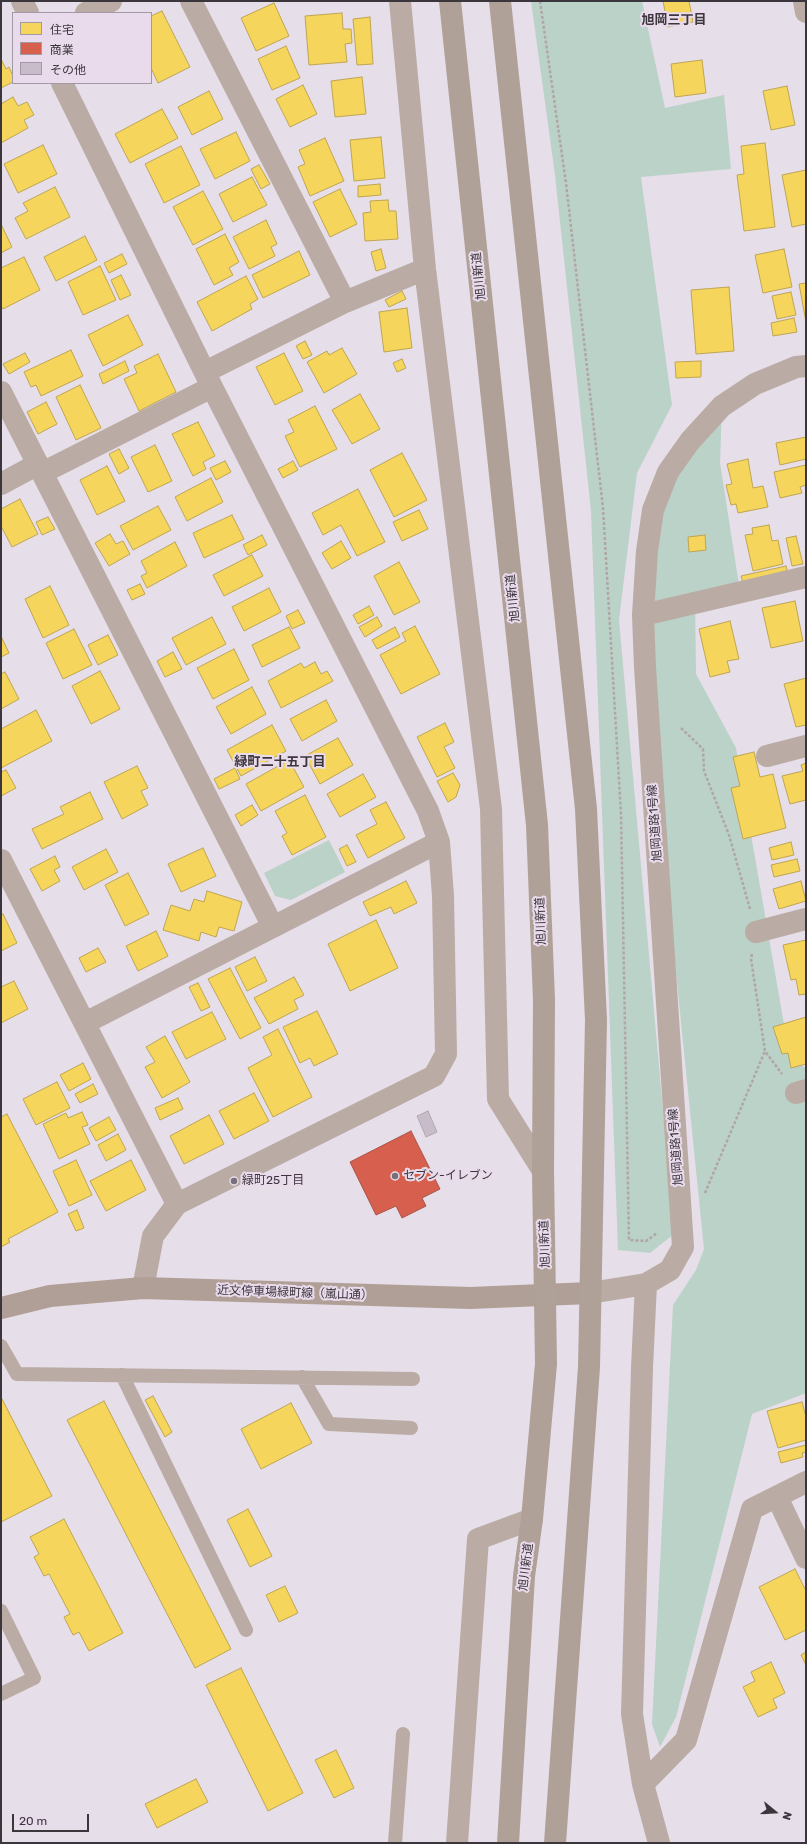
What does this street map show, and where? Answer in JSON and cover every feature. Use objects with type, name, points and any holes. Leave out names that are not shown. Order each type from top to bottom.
[{"type":"highway","name":"旭川新道","points":[[450,1],[537,825],[544,1000],[543,1171],[546,1364],[532,1519],[524,1576],[508,1843]]},
{"type":"highway","points":[[500,1],[586,809],[596,1020],[589,1367],[555,1843]]},
{"type":"main road","name":"近文停車場緑町線（嵐山通）","points":[[1,1308],[50,1296],[143,1288],[470,1298],[590,1293]]},
{"type":"street","points":[[22,1],[28,12]]},
{"type":"street","points":[[88,12],[111,1]]},
{"type":"street","points":[[191,1],[345,302]]},
{"type":"street","points":[[400,1],[425,269],[491,810],[498,1099],[543,1171]]},
{"type":"street","points":[[804,1],[806,12]]},
{"type":"street","points":[[62,84],[209,380],[428,810],[439,842],[443,896],[446,1054],[434,1076],[177,1204],[153,1236],[143,1288]]},
{"type":"street","points":[[1,484],[40,469],[209,380],[345,302],[425,269]]},
{"type":"street","name":"旭岡道路1号線","points":[[590,1293],[646,1284],[670,1270],[683,1247],[645,667],[643,615],[647,551],[653,510],[668,472],[690,441],[722,406],[755,384],[796,367],[806,366]]},
{"type":"street","points":[[1,392],[273,927]]},
{"type":"street","points":[[643,615],[806,577]]},
{"type":"street","points":[[767,756],[806,746]]},
{"type":"street","points":[[85,1023],[439,842]]},
{"type":"street","points":[[4,873],[85,1023],[177,1204]]},
{"type":"street","points":[[756,932],[806,919]]},
{"type":"street","points":[[646,1284],[642,1368],[632,1714],[643,1784],[659,1843]]},
{"type":"street","points":[[643,1784],[686,1740],[752,1509],[806,1482]]},
{"type":"street","points":[[777,1497],[806,1558]]},
{"type":"street","points":[[457,1843],[478,1539],[532,1519]]},
{"type":"lane","points":[[1,1346],[17,1374],[413,1378]]},
{"type":"lane","points":[[122,1375],[246,1630]]},
{"type":"lane","points":[[302,1377],[329,1424],[411,1428]]},
{"type":"lane","points":[[1,1611],[34,1678],[1,1694]]},
{"type":"lane","points":[[395,1843],[403,1734]]},
{"type":"path","points":[[681,728],[703,749]]},
{"type":"path","points":[[704,1196],[765,1051]]},
{"type":"green space","points":[[531,1],[642,1],[665,108],[724,95],[731,169],[641,177],[672,405],[637,473],[619,620],[674,1234],[650,1253],[618,1250],[591,511],[555,175]]},
{"type":"green space","points":[[722,406],[720,463],[739,585],[695,596],[696,674],[736,748],[790,1059],[806,1068],[806,1393],[752,1414],[676,1717],[660,1747],[652,1724],[673,1305],[696,1270],[704,1249],[645,667],[653,510]]},
{"type":"green space","points":[[329,840],[345,872],[291,900],[275,896],[264,873]]},
{"type":"building: 住宅","points":[[663,1],[689,1],[693,22],[668,27]]},
{"type":"building: 住宅","points":[[274,3],[289,36],[256,51],[241,18]]},
{"type":"building: 住宅","points":[[162,11],[190,67],[158,83],[152,70],[152,16]]},
{"type":"building: 住宅","points":[[342,13],[343,29],[351,29],[352,43],[345,44],[347,62],[309,65],[305,16]]},
{"type":"building: 住宅","points":[[370,17],[373,64],[357,65],[353,19]]},
{"type":"building: 住宅","points":[[286,46],[300,78],[272,90],[258,59]]},
{"type":"building: 住宅","points":[[1,59],[6,69],[9,67],[12,74],[12,82],[1,88]]},
{"type":"building: 住宅","points":[[702,60],[706,93],[675,97],[671,64]]},
{"type":"building: 住宅","points":[[362,77],[366,114],[335,117],[331,81]]},
{"type":"building: 住宅","points":[[303,85],[317,114],[290,127],[276,99]]},
{"type":"building: 住宅","points":[[787,86],[795,125],[771,130],[763,91]]},
{"type":"building: 住宅","points":[[209,91],[223,119],[192,135],[178,107]]},
{"type":"building: 住宅","points":[[13,97],[18,106],[27,102],[34,115],[24,120],[28,128],[1,143],[1,104]]},
{"type":"building: 住宅","points":[[162,109],[178,138],[130,163],[115,134]]},
{"type":"building: 住宅","points":[[236,132],[250,161],[215,179],[200,149]]},
{"type":"building: 住宅","points":[[381,137],[385,178],[354,181],[350,140]]},
{"type":"building: 住宅","points":[[325,138],[344,181],[310,196],[298,167],[305,164],[299,150]]},
{"type":"building: 住宅","points":[[765,143],[775,227],[744,231],[737,175],[744,174],[741,146]]},
{"type":"building: 住宅","points":[[43,145],[57,174],[18,193],[4,164]]},
{"type":"building: 住宅","points":[[181,146],[200,185],[164,203],[145,164]]},
{"type":"building: 住宅","points":[[259,165],[270,184],[261,189],[251,169]]},
{"type":"building: 住宅","points":[[806,170],[806,224],[792,227],[782,175]]},
{"type":"building: 住宅","points":[[252,177],[267,205],[233,222],[219,194]]},
{"type":"building: 住宅","points":[[380,184],[381,195],[358,197],[358,186]]},
{"type":"building: 住宅","points":[[55,187],[70,217],[26,239],[15,218],[28,211],[23,203]]},
{"type":"building: 住宅","points":[[340,189],[357,224],[330,237],[313,202]]},
{"type":"building: 住宅","points":[[203,191],[223,229],[193,245],[173,207]]},
{"type":"building: 住宅","points":[[388,200],[389,211],[396,211],[398,239],[365,241],[363,213],[371,212],[370,201]]},
{"type":"building: 住宅","points":[[266,220],[277,244],[271,247],[275,256],[249,269],[233,237]]},
{"type":"building: 住宅","points":[[1,224],[12,247],[1,253]]},
{"type":"building: 住宅","points":[[225,234],[239,262],[229,268],[233,275],[214,285],[196,249]]},
{"type":"building: 住宅","points":[[85,236],[97,260],[56,281],[44,257]]},
{"type":"building: 住宅","points":[[381,249],[386,268],[376,271],[371,252]]},
{"type":"building: 住宅","points":[[784,249],[792,287],[763,293],[755,255]]},
{"type":"building: 住宅","points":[[299,251],[310,275],[263,298],[252,275]]},
{"type":"building: 住宅","points":[[122,254],[127,264],[109,273],[104,263]]},
{"type":"building: 住宅","points":[[24,257],[40,290],[3,309],[1,306],[1,268]]},
{"type":"building: 住宅","points":[[100,266],[116,300],[83,315],[68,282]]},
{"type":"building: 住宅","points":[[121,275],[131,295],[120,300],[111,280]]},
{"type":"building: 住宅","points":[[246,276],[258,299],[250,304],[252,309],[212,331],[197,302]]},
{"type":"building: 住宅","points":[[806,283],[806,322],[799,284]]},
{"type":"building: 住宅","points":[[729,287],[734,351],[696,354],[691,290]]},
{"type":"building: 住宅","points":[[402,291],[406,299],[389,307],[385,300]]},
{"type":"building: 住宅","points":[[791,292],[796,315],[777,319],[772,296]]},
{"type":"building: 住宅","points":[[407,308],[412,348],[384,352],[379,312]]},
{"type":"building: 住宅","points":[[128,315],[143,345],[103,366],[88,335]]},
{"type":"building: 住宅","points":[[794,318],[797,332],[773,336],[771,323]]},
{"type":"building: 住宅","points":[[305,341],[312,355],[303,359],[296,346]]},
{"type":"building: 住宅","points":[[342,348],[357,374],[324,393],[307,362],[327,351],[329,355]]},
{"type":"building: 住宅","points":[[71,350],[83,376],[41,396],[36,385],[31,387],[24,372]]},
{"type":"building: 住宅","points":[[25,353],[30,362],[9,374],[3,364]]},
{"type":"building: 住宅","points":[[284,353],[303,391],[275,405],[256,367]]},
{"type":"building: 住宅","points":[[158,354],[176,392],[139,411],[124,379],[137,373],[134,366]]},
{"type":"building: 住宅","points":[[402,359],[406,368],[397,372],[393,363]]},
{"type":"building: 住宅","points":[[125,361],[129,371],[103,384],[99,374]]},
{"type":"building: 住宅","points":[[701,361],[701,377],[676,378],[675,362]]},
{"type":"building: 住宅","points":[[80,385],[101,428],[76,440],[56,397]]},
{"type":"building: 住宅","points":[[360,394],[380,429],[352,444],[332,410]]},
{"type":"building: 住宅","points":[[46,402],[57,424],[38,434],[27,412]]},
{"type":"building: 住宅","points":[[315,406],[337,449],[300,467],[285,436],[294,432],[288,420]]},
{"type":"building: 住宅","points":[[198,422],[215,456],[203,462],[206,469],[193,476],[172,434]]},
{"type":"building: 住宅","points":[[806,437],[806,459],[780,465],[776,443]]},
{"type":"building: 住宅","points":[[155,445],[172,481],[148,492],[131,457]]},
{"type":"building: 住宅","points":[[119,449],[129,468],[119,474],[109,454]]},
{"type":"building: 住宅","points":[[402,453],[427,500],[394,517],[370,470]]},
{"type":"building: 住宅","points":[[748,459],[753,488],[763,486],[768,507],[738,513],[736,504],[731,505],[726,485],[732,484],[727,464]]},
{"type":"building: 住宅","points":[[225,461],[231,472],[216,480],[210,468]]},
{"type":"building: 住宅","points":[[293,461],[298,470],[283,478],[278,469]]},
{"type":"building: 住宅","points":[[806,465],[806,485],[800,487],[802,493],[780,498],[774,472]]},
{"type":"building: 住宅","points":[[107,466],[125,501],[97,515],[80,480]]},
{"type":"building: 住宅","points":[[211,478],[223,502],[187,521],[175,497]]},
{"type":"building: 住宅","points":[[358,489],[385,542],[357,556],[341,525],[323,535],[312,513]]},
{"type":"building: 住宅","points":[[20,499],[38,534],[12,547],[1,526],[1,509]]},
{"type":"building: 住宅","points":[[158,506],[171,530],[133,550],[120,526]]},
{"type":"building: 住宅","points":[[419,510],[428,529],[402,541],[393,522]]},
{"type":"building: 住宅","points":[[232,515],[244,539],[204,558],[193,533]]},
{"type":"building: 住宅","points":[[48,517],[55,529],[42,535],[36,522]]},
{"type":"building: 住宅","points":[[769,525],[772,541],[778,540],[783,564],[753,571],[745,535],[753,534],[752,528]]},
{"type":"building: 住宅","points":[[110,534],[116,544],[123,541],[130,554],[109,566],[95,543]]},
{"type":"building: 住宅","points":[[262,535],[267,545],[248,555],[243,545]]},
{"type":"building: 住宅","points":[[705,535],[706,550],[689,552],[688,537]]},
{"type":"building: 住宅","points":[[796,536],[803,564],[792,566],[786,538]]},
{"type":"building: 住宅","points":[[341,541],[351,558],[332,569],[322,553]]},
{"type":"building: 住宅","points":[[175,542],[187,566],[147,588],[141,576],[147,573],[141,561]]},
{"type":"building: 住宅","points":[[252,555],[263,576],[224,596],[213,575]]},
{"type":"building: 住宅","points":[[399,562],[420,602],[394,615],[374,576]]},
{"type":"building: 住宅","points":[[786,566],[789,577],[744,586],[741,576]]},
{"type":"building: 住宅","points":[[140,584],[145,594],[132,600],[127,590]]},
{"type":"building: 住宅","points":[[50,586],[69,625],[43,638],[25,599]]},
{"type":"building: 住宅","points":[[269,588],[281,612],[244,631],[232,607]]},
{"type":"building: 住宅","points":[[795,601],[803,641],[771,648],[762,608]]},
{"type":"building: 住宅","points":[[369,606],[374,615],[358,624],[353,615]]},
{"type":"building: 住宅","points":[[298,610],[305,623],[292,629],[286,616]]},
{"type":"building: 住宅","points":[[212,617],[226,644],[186,665],[172,638]]},
{"type":"building: 住宅","points":[[377,617],[382,626],[365,637],[359,627]]},
{"type":"building: 住宅","points":[[730,621],[739,659],[727,661],[730,672],[710,677],[699,629]]},
{"type":"building: 住宅","points":[[415,626],[440,674],[401,694],[380,655],[406,641],[402,633]]},
{"type":"building: 住宅","points":[[289,627],[300,648],[262,667],[252,645]]},
{"type":"building: 住宅","points":[[395,627],[400,637],[377,649],[372,640]]},
{"type":"building: 住宅","points":[[74,629],[92,665],[63,679],[46,643]]},
{"type":"building: 住宅","points":[[108,635],[118,655],[98,665],[88,645]]},
{"type":"building: 住宅","points":[[1,636],[9,653],[1,657]]},
{"type":"building: 住宅","points":[[234,649],[249,680],[213,699],[197,668]]},
{"type":"building: 住宅","points":[[173,652],[182,669],[165,677],[157,661]]},
{"type":"building: 住宅","points":[[315,662],[321,674],[327,671],[333,681],[281,708],[268,681],[301,663],[304,668]]},
{"type":"building: 住宅","points":[[100,671],[120,709],[91,724],[72,686]]},
{"type":"building: 住宅","points":[[5,672],[19,699],[1,709],[1,674]]},
{"type":"building: 住宅","points":[[806,678],[806,725],[796,727],[784,684]]},
{"type":"building: 住宅","points":[[252,687],[266,714],[231,734],[216,707]]},
{"type":"building: 住宅","points":[[326,700],[337,721],[302,741],[290,719]]},
{"type":"building: 住宅","points":[[36,710],[52,741],[1,768],[1,729]]},
{"type":"building: 住宅","points":[[445,723],[454,742],[444,747],[455,768],[437,777],[417,737]]},
{"type":"building: 住宅","points":[[272,725],[286,751],[241,776],[227,750]]},
{"type":"building: 住宅","points":[[338,738],[353,765],[320,784],[305,756]]},
{"type":"building: 住宅","points":[[754,752],[760,777],[773,774],[786,828],[743,839],[731,788],[740,786],[733,757]]},
{"type":"building: 住宅","points":[[289,760],[304,787],[261,811],[246,784]]},
{"type":"building: 住宅","points":[[806,763],[806,800],[790,804],[782,776],[803,771],[801,765]]},
{"type":"building: 住宅","points":[[137,766],[148,788],[141,791],[148,805],[122,819],[104,782]]},
{"type":"building: 住宅","points":[[235,768],[240,779],[219,789],[214,779]]},
{"type":"building: 住宅","points":[[6,770],[16,788],[1,796],[1,772]]},
{"type":"building: 住宅","points":[[453,773],[460,785],[456,797],[448,802],[437,781]]},
{"type":"building: 住宅","points":[[363,774],[376,797],[340,817],[327,794]]},
{"type":"building: 住宅","points":[[90,792],[103,819],[42,849],[32,829],[64,814],[60,807]]},
{"type":"building: 住宅","points":[[305,795],[326,837],[292,855],[282,836],[287,833],[275,811]]},
{"type":"building: 住宅","points":[[386,802],[405,838],[368,858],[356,835],[377,824],[370,810]]},
{"type":"building: 住宅","points":[[252,805],[258,815],[241,826],[235,815]]},
{"type":"building: 住宅","points":[[791,842],[794,855],[772,860],[769,848]]},
{"type":"building: 住宅","points":[[347,845],[356,862],[347,866],[339,849]]},
{"type":"building: 住宅","points":[[203,848],[216,876],[181,892],[168,864]]},
{"type":"building: 住宅","points":[[106,849],[118,872],[84,890],[72,867]]},
{"type":"building: 住宅","points":[[55,856],[60,867],[54,870],[60,881],[42,891],[30,869]]},
{"type":"building: 住宅","points":[[797,859],[800,871],[774,877],[771,865]]},
{"type":"building: 住宅","points":[[128,873],[149,914],[125,926],[105,885]]},
{"type":"building: 住宅","points":[[406,881],[417,903],[394,914],[391,907],[370,916],[363,902]]},
{"type":"building: 住宅","points":[[801,881],[806,901],[779,909],[773,889]]},
{"type":"building: 住宅","points":[[207,891],[242,902],[234,931],[219,927],[216,937],[201,932],[199,941],[163,930],[171,905],[190,911],[194,899],[204,902]]},
{"type":"building: 住宅","points":[[3,914],[17,943],[1,951],[1,915]]},
{"type":"building: 住宅","points":[[376,920],[398,968],[350,991],[328,944]]},
{"type":"building: 住宅","points":[[156,931],[168,956],[138,971],[126,946]]},
{"type":"building: 住宅","points":[[806,940],[806,994],[799,995],[796,979],[791,980],[783,945]]},
{"type":"building: 住宅","points":[[98,948],[106,962],[86,972],[79,958]]},
{"type":"building: 住宅","points":[[255,957],[267,981],[247,991],[235,967]]},
{"type":"building: 住宅","points":[[230,968],[261,1028],[240,1039],[208,979]]},
{"type":"building: 住宅","points":[[294,977],[304,995],[294,1000],[298,1009],[269,1024],[254,998]]},
{"type":"building: 住宅","points":[[14,981],[28,1009],[1,1023],[1,987]]},
{"type":"building: 住宅","points":[[198,983],[210,1007],[201,1011],[189,987]]},
{"type":"building: 住宅","points":[[317,1011],[338,1054],[314,1066],[310,1058],[300,1063],[283,1027]]},
{"type":"building: 住宅","points":[[212,1012],[226,1039],[186,1059],[172,1032]]},
{"type":"building: 住宅","points":[[806,1017],[806,1064],[791,1068],[788,1053],[782,1054],[773,1027]]},
{"type":"building: 住宅","points":[[278,1029],[312,1097],[273,1117],[248,1068],[272,1055],[263,1037]]},
{"type":"building: 住宅","points":[[165,1036],[190,1082],[162,1098],[145,1067],[155,1062],[146,1047]]},
{"type":"building: 住宅","points":[[83,1063],[91,1079],[69,1091],[60,1075]]},
{"type":"building: 住宅","points":[[57,1082],[70,1108],[36,1125],[23,1099]]},
{"type":"building: 住宅","points":[[93,1084],[98,1094],[80,1103],[75,1094]]},
{"type":"building: 住宅","points":[[254,1093],[269,1121],[234,1139],[219,1111]]},
{"type":"building: 住宅","points":[[178,1098],[183,1109],[160,1120],[155,1108]]},
{"type":"building: 住宅","points":[[82,1112],[88,1125],[82,1127],[90,1144],[59,1159],[43,1124],[66,1113],[68,1118]]},
{"type":"building: 住宅","points":[[7,1114],[58,1212],[8,1239],[10,1242],[1,1247],[1,1117]]},
{"type":"building: 住宅","points":[[209,1115],[224,1144],[184,1164],[170,1136]]},
{"type":"building: 住宅","points":[[109,1117],[116,1130],[96,1141],[89,1128]]},
{"type":"building: 住宅","points":[[118,1134],[126,1150],[106,1161],[98,1145]]},
{"type":"building: 住宅","points":[[76,1160],[92,1195],[69,1206],[53,1171]]},
{"type":"building: 住宅","points":[[131,1160],[146,1190],[106,1211],[90,1181]]},
{"type":"building: 住宅","points":[[77,1210],[84,1228],[76,1231],[68,1214]]},
{"type":"building: 住宅","points":[[153,1396],[172,1432],[165,1437],[145,1400]]},
{"type":"building: 住宅","points":[[1,1397],[52,1496],[1,1522]]},
{"type":"building: 住宅","points":[[104,1401],[231,1649],[195,1668],[67,1420]]},
{"type":"building: 住宅","points":[[802,1402],[806,1417],[806,1440],[778,1448],[767,1411]]},
{"type":"building: 住宅","points":[[291,1403],[312,1443],[261,1469],[241,1429]]},
{"type":"building: 住宅","points":[[806,1445],[806,1452],[802,1453],[803,1457],[781,1463],[778,1452]]},
{"type":"building: 住宅","points":[[248,1509],[272,1556],[250,1567],[227,1520]]},
{"type":"building: 住宅","points":[[64,1519],[123,1633],[89,1651],[79,1632],[73,1635],[64,1617],[70,1614],[49,1574],[44,1576],[34,1557],[39,1554],[30,1537]]},
{"type":"building: 住宅","points":[[795,1569],[806,1591],[806,1630],[785,1640],[759,1587]]},
{"type":"building: 住宅","points":[[285,1586],[298,1613],[279,1622],[266,1595]]},
{"type":"building: 住宅","points":[[806,1652],[806,1665],[801,1655]]},
{"type":"building: 住宅","points":[[771,1662],[785,1693],[773,1699],[777,1708],[758,1717],[743,1687],[755,1681],[751,1672]]},
{"type":"building: 住宅","points":[[241,1668],[303,1793],[268,1811],[206,1685]]},
{"type":"building: 住宅","points":[[336,1750],[354,1788],[334,1798],[315,1760]]},
{"type":"building: 住宅","points":[[196,1779],[208,1802],[157,1828],[145,1804]]},
{"type":"building: 商業","name":"セブン-イレブン","points":[[411,1131],[440,1189],[422,1198],[426,1206],[402,1218],[396,1206],[376,1215],[350,1162]]},
{"type":"building: その他","points":[[428,1111],[437,1132],[426,1137],[417,1116]]},
{"type":"place","name":"セブン-イレブン","points":[[395,1176]]},
{"type":"place","name":"緑町25丁目","points":[[234,1181]]},
{"type":"district","name":"旭岡三丁目","points":[[674,20]]},
{"type":"district","name":"緑町二十五丁目","points":[[280,762]]}]
